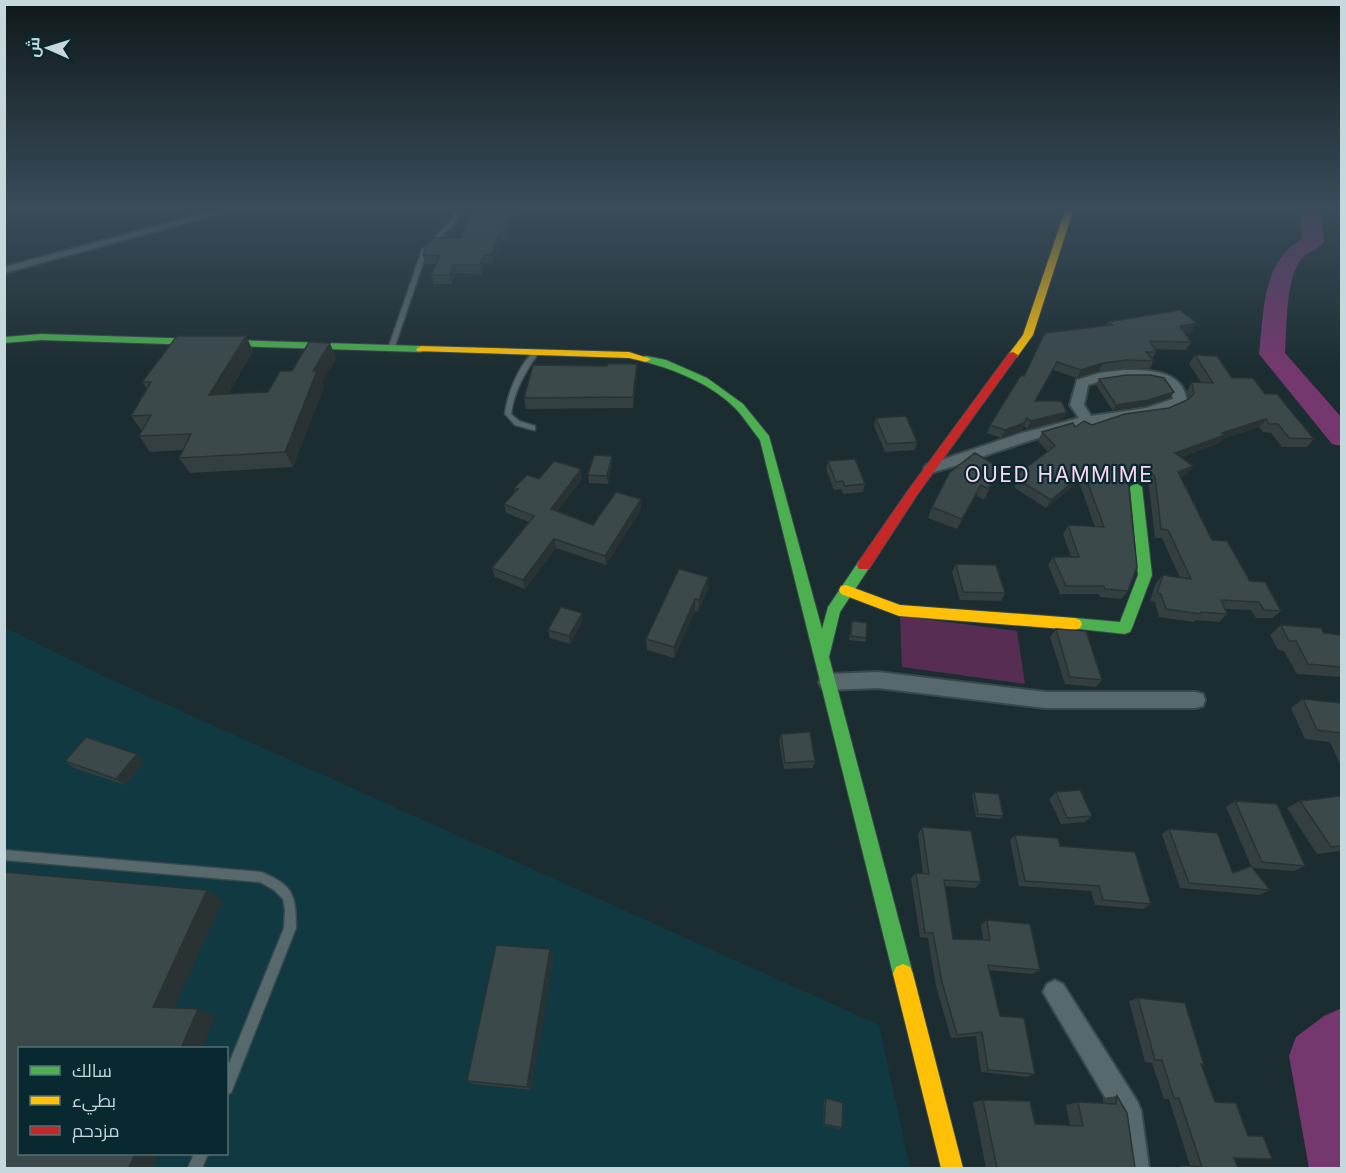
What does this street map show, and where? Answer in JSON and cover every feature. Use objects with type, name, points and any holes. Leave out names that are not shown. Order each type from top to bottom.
[{"type":"street","points":[[4,270],[31,263]]},
{"type":"street","points":[[822,657],[833,611],[846,590],[1028,335],[1052,263]]},
{"type":"street","points":[[4,340],[42,337],[629,355],[662,362],[703,380],[739,406],[765,440],[952,1168]]},
{"type":"street","points":[[931,468],[1032,434],[1087,420],[1167,408],[1180,401],[1179,390],[1168,380],[1154,376],[1128,374],[1090,377],[1082,383],[1077,405],[1087,420]]},
{"type":"street","points":[[846,590],[899,610],[1125,628],[1145,575],[1136,487]]},
{"type":"street","points":[[828,682],[878,680],[1046,700],[1196,700]]},
{"type":"street","points":[[1055,992],[1128,1110],[1136,1168]]},
{"type":"lane","points":[[391,349],[421,263]]},
{"type":"lane","points":[[533,428],[517,423],[508,414],[508,403],[527,364],[536,352]]},
{"type":"lane","points":[[4,855],[261,877],[281,885],[291,903],[290,928],[228,1083]]},
{"type":"shaded area","points":[[900,616],[1017,631],[1025,684],[902,667]]},
{"type":"shaded area","points":[[4,627],[101,675],[879,1025],[910,1168],[5,1168]]},
{"type":"building","points":[[437,263],[481,263],[480,265],[454,265],[450,275],[431,275]]},
{"type":"building","points":[[1180,310],[1197,323],[1180,326],[1191,342],[1150,341],[1156,352],[1146,352],[1154,361],[1128,360],[1103,363],[1081,370],[1057,362],[1035,401],[1061,401],[1067,412],[1031,421],[1027,418],[1024,423],[1005,430],[990,425],[1021,375],[1024,376],[1045,333],[1112,325],[1108,322]]},
{"type":"building","points":[[177,336],[246,336],[209,395],[268,392],[280,371],[292,371],[309,342],[330,343],[313,371],[317,371],[285,452],[179,458],[191,434],[139,436],[151,415],[131,416],[151,382],[142,382]]},
{"type":"building","points":[[1195,355],[1217,356],[1232,378],[1253,378],[1265,394],[1277,394],[1314,439],[1289,438],[1278,424],[1269,424],[1266,419],[1222,433],[1225,435],[1175,453],[1193,466],[1178,472],[1212,540],[1227,541],[1250,581],[1265,582],[1281,611],[1264,610],[1259,602],[1221,600],[1227,614],[1201,612],[1201,614],[1166,609],[1161,594],[1157,593],[1163,575],[1191,579],[1168,530],[1161,529],[1155,477],[1150,471],[1142,469],[1133,471],[1128,479],[1137,567],[1128,591],[1105,589],[1104,586],[1066,586],[1053,557],[1079,557],[1068,525],[1104,527],[1084,473],[1051,500],[1019,480],[1019,473],[1055,446],[1042,432],[1073,423],[1075,427],[1084,421],[1092,425],[1125,414],[1169,408],[1187,400],[1194,394],[1192,382],[1213,383]]},
{"type":"building","points":[[608,364],[637,364],[633,397],[524,398],[533,365],[607,366]]},
{"type":"building","points":[[1150,375],[1164,378],[1174,392],[1149,400],[1116,405],[1099,379]]},
{"type":"building","points":[[906,416],[917,442],[887,444],[876,418]]},
{"type":"building","points":[[975,453],[1000,468],[988,489],[981,485],[962,519],[932,507],[950,472]]},
{"type":"building","points":[[594,455],[612,456],[607,476],[588,475]]},
{"type":"building","points":[[855,459],[865,484],[845,486],[843,481],[836,482],[828,461]]},
{"type":"building","points":[[554,461],[581,469],[551,509],[593,525],[616,492],[641,499],[605,556],[554,539],[523,580],[492,568],[534,516],[504,504],[518,489],[514,488],[527,475],[539,479]]},
{"type":"building","points":[[956,564],[996,565],[1005,593],[963,592]]},
{"type":"building","points":[[679,569],[708,577],[699,600],[695,599],[674,647],[646,639]]},
{"type":"building","points":[[561,607],[582,613],[569,636],[548,630]]},
{"type":"building","points":[[852,621],[867,623],[866,638],[851,636]]},
{"type":"building","points":[[1281,625],[1321,628],[1324,633],[1341,635],[1341,667],[1308,664],[1296,641],[1289,641]]},
{"type":"building","points":[[1056,629],[1086,631],[1102,680],[1070,677]]},
{"type":"building","points":[[1303,699],[1341,703],[1341,733],[1317,730]]},
{"type":"building","points":[[810,732],[815,761],[785,763],[781,734]]},
{"type":"building","points":[[86,737],[137,754],[116,779],[65,761]]},
{"type":"building","points":[[1080,790],[1092,816],[1067,818],[1056,792]]},
{"type":"building","points":[[974,792],[999,794],[1003,816],[978,814]]},
{"type":"building","points":[[1341,796],[1341,846],[1331,847],[1300,801]]},
{"type":"building","points":[[1235,801],[1277,804],[1305,866],[1262,862]]},
{"type":"building","points":[[922,827],[971,831],[981,882],[944,880],[953,939],[990,940],[987,920],[1030,924],[1040,970],[988,965],[1000,1016],[1024,1018],[1035,1074],[988,1070],[982,1032],[957,1035],[942,982],[933,933],[925,933],[916,873],[929,874]]},
{"type":"building","points":[[1169,829],[1217,833],[1233,873],[1251,866],[1270,890],[1189,883]]},
{"type":"building","points":[[1015,835],[1058,838],[1060,846],[1135,852],[1151,904],[1103,900],[1099,886],[1025,881]]},
{"type":"building","points":[[4,872],[207,890],[153,1007],[198,1009],[181,1047],[18,1047],[18,1155],[135,1155],[129,1168],[4,1168]]},
{"type":"building","points":[[496,945],[550,949],[527,1087],[467,1081]]},
{"type":"building","points":[[1138,998],[1185,1003],[1204,1065],[1201,1064],[1215,1102],[1236,1103],[1248,1136],[1263,1136],[1272,1159],[1234,1158],[1238,1168],[1192,1168],[1191,1166],[1202,1167],[1179,1098],[1174,1098],[1162,1060],[1155,1060]]},
{"type":"building","points":[[1117,1096],[1127,1113],[1135,1168],[997,1168],[983,1100],[1030,1101],[1035,1124],[1083,1126],[1078,1102],[1116,1104]]},
{"type":"building","points":[[826,1098],[843,1103],[842,1128],[824,1124]]},
{"type":"waterway","name":"OUED HAMMIME","points":[[1289,263],[1280,279],[1272,354],[1342,437]]},
{"type":"waterway","name":"OUED HAMMIME","points":[[1337,1168],[1315,1056],[1342,1034]]},
{"type":"traffic: fast","points":[[4,340],[41,337],[421,349]]},
{"type":"traffic: fast","points":[[646,359],[662,362],[703,380],[739,406],[765,439],[821,653]]},
{"type":"traffic: fast","points":[[1075,624],[1125,628],[1145,575],[1136,487]]},
{"type":"traffic: fast","points":[[864,565],[833,611],[822,657],[903,974]]},
{"type":"traffic: slow","points":[[1013,355],[1028,335],[1052,263]]},
{"type":"traffic: slow","points":[[421,349],[629,355],[646,359]]},
{"type":"traffic: slow","points":[[846,590],[899,610],[1075,624]]},
{"type":"traffic: slow","points":[[903,974],[952,1168]]},
{"type":"traffic: jam","points":[[864,565],[913,492],[1013,355]]},
{"type":"district","name":"OUED HAMMIME","points":[[1059,475]]}]
